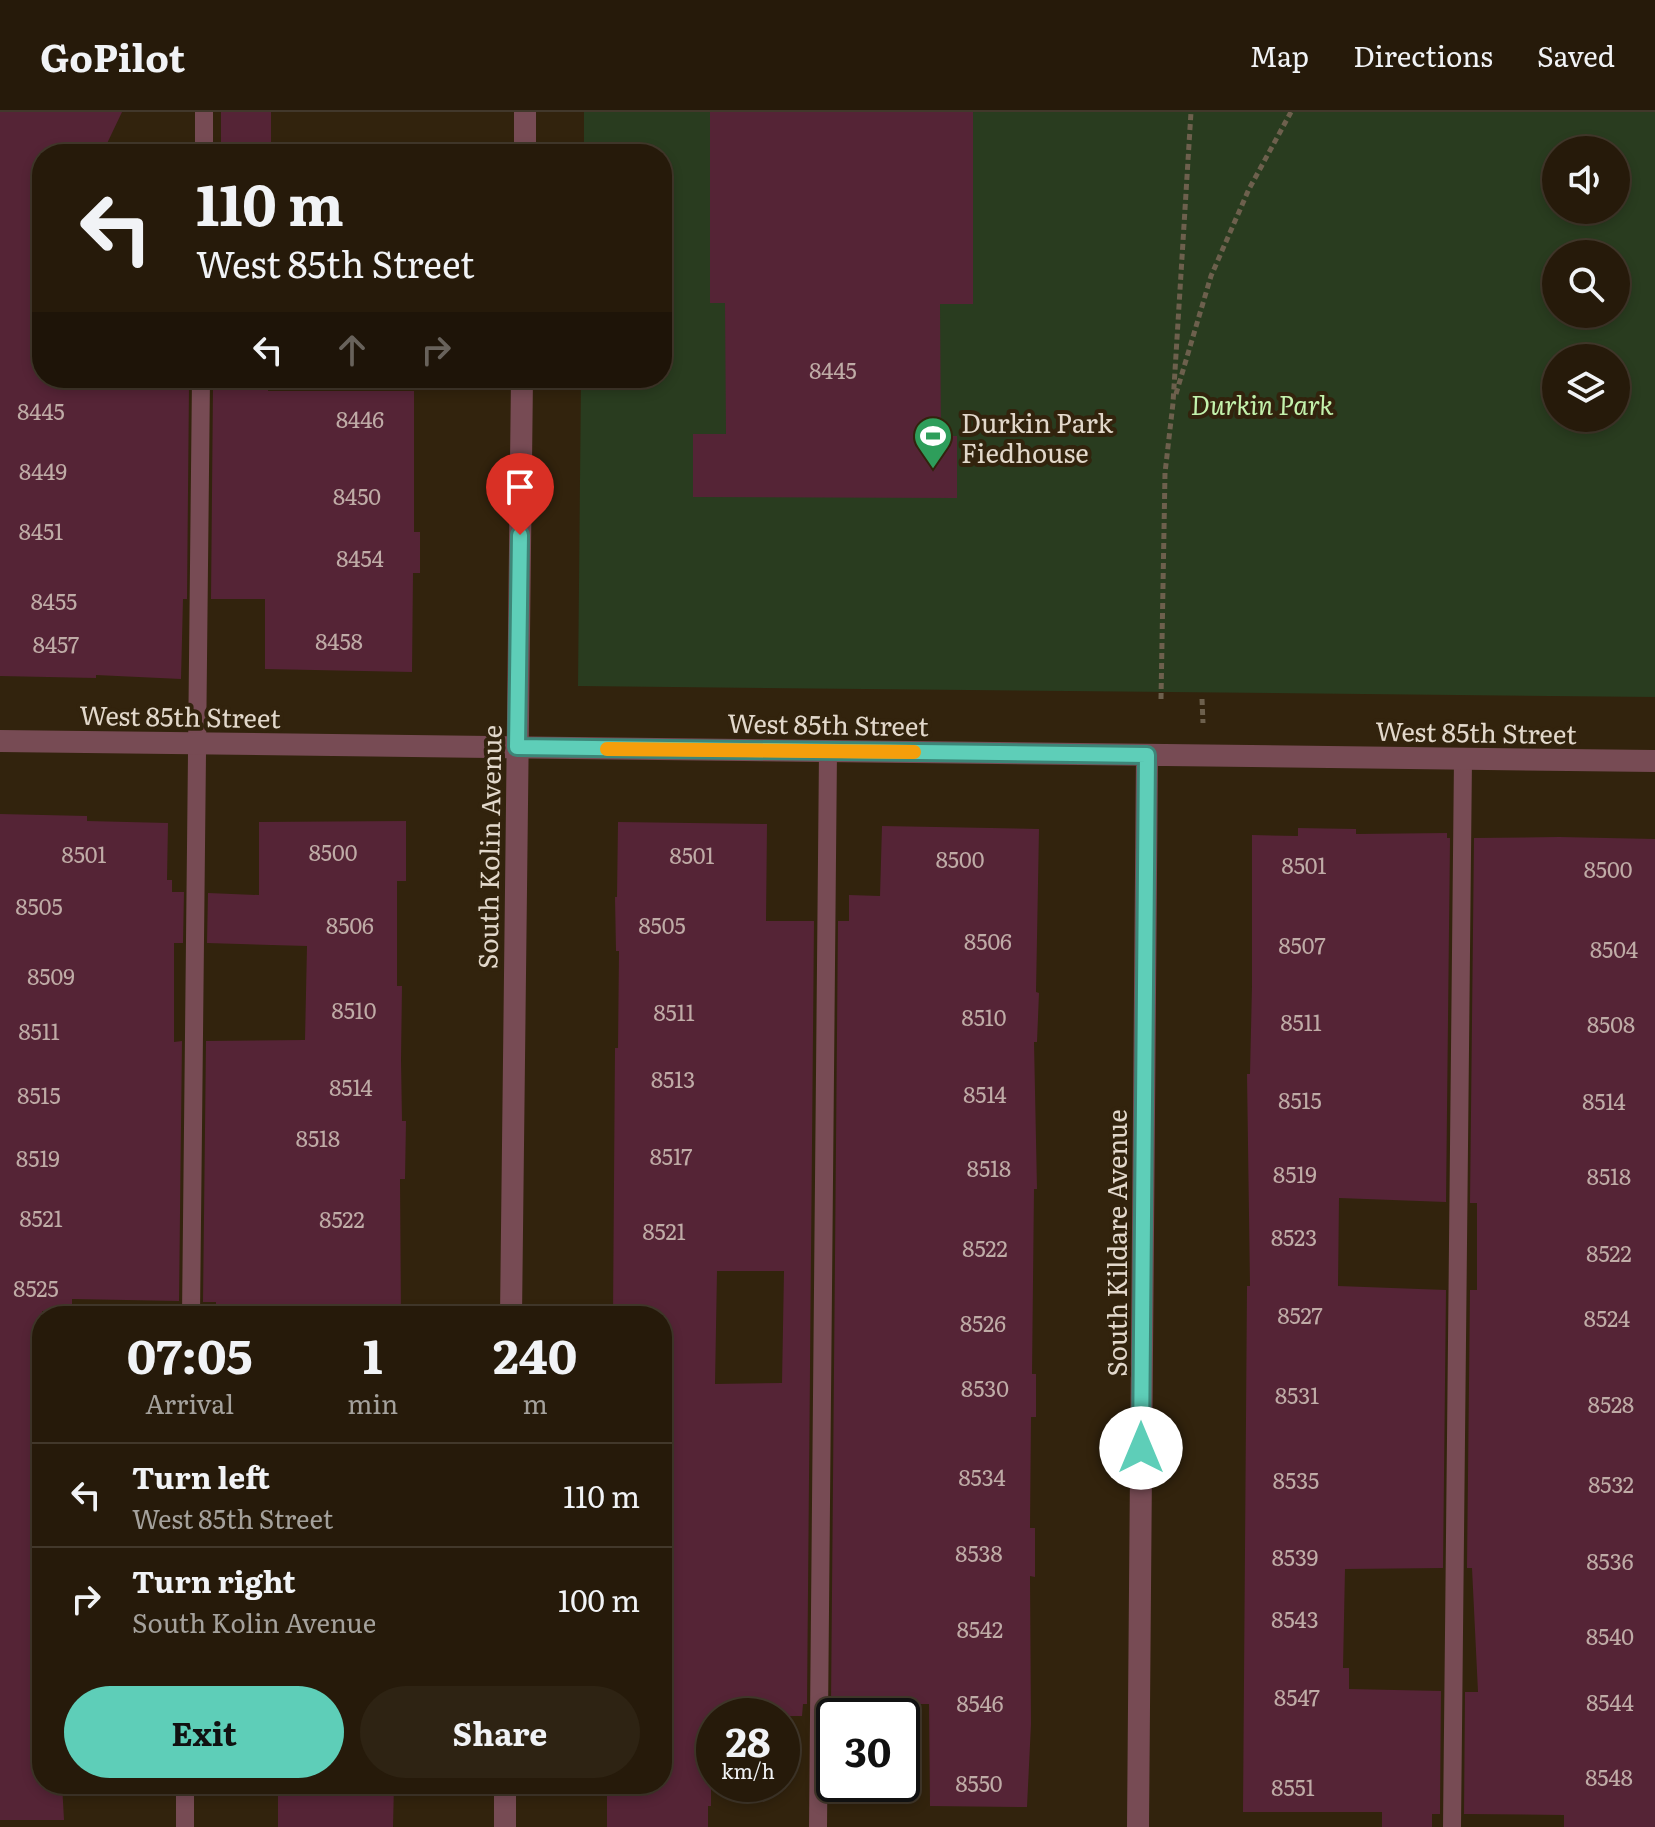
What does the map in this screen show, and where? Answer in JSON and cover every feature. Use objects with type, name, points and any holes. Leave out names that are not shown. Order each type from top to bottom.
[{"type":"street","points":[[525,112],[525,144]]},
{"type":"street","name":"South Kolin Avenue","points":[[511,1306],[522,388]]},
{"type":"street","name":"West 85th Street","points":[[0,741],[1655,761]]},
{"type":"street","name":"South Kildare Avenue","points":[[1138,1827],[1147,755]]},
{"type":"street","points":[[505,1794],[505,1827]]},
{"type":"lane","points":[[204,112],[204,144]]},
{"type":"lane","points":[[191,1306],[201,388]]},
{"type":"lane","points":[[818,1827],[828,751]]},
{"type":"lane","points":[[1452,1827],[1463,758]]},
{"type":"lane","points":[[185,1794],[185,1827]]},
{"type":"path","points":[[1161,699],[1165,473],[1173,403],[1191,112]]},
{"type":"path","points":[[1173,403],[1211,276],[1249,189],[1291,112]]},
{"type":"path","points":[[1202,699],[1203,724]]},
{"type":"green space","name":"Durkin Park","points":[[584,112],[1655,112],[1655,697],[578,686],[581,388],[672,388],[672,144],[584,144]]},
{"type":"building","points":[[0,112],[122,112],[107,144],[32,144],[32,388],[189,388],[187,599],[183,599],[181,679],[96,675],[96,678],[0,676]]},
{"type":"building","points":[[221,112],[271,112],[271,144],[221,144]]},
{"type":"building","points":[[710,112],[973,112],[973,304],[940,304],[941,436],[957,436],[957,498],[693,497],[693,434],[726,434],[725,303],[710,303]]},
{"type":"building","points":[[213,388],[414,391],[414,532],[420,532],[420,573],[413,573],[412,672],[265,669],[265,599],[211,599]]},
{"type":"building","points":[[0,814],[87,816],[87,821],[168,823],[167,880],[172,880],[172,892],[184,892],[183,943],[174,943],[174,1042],[182,1041],[179,1301],[72,1299],[72,1306],[32,1306],[32,1794],[63,1794],[64,1820],[0,1820]]},
{"type":"building","points":[[406,821],[406,881],[397,881],[397,986],[402,986],[402,1121],[406,1121],[405,1179],[400,1179],[401,1306],[216,1306],[216,1302],[203,1302],[206,1041],[305,1040],[307,946],[207,943],[208,893],[259,895],[259,822]]},
{"type":"building","points":[[618,822],[767,824],[766,921],[814,921],[807,1704],[803,1704],[800,1716],[800,1698],[696,1698],[696,1802],[711,1802],[708,1806],[708,1827],[607,1827],[607,1794],[672,1794],[672,1306],[613,1306],[619,951],[616,951]],"holes":[[[717,1271],[784,1271],[782,1383],[715,1384]]]},
{"type":"building","points":[[882,826],[1039,829],[1036,992],[1039,993],[1037,1042],[1034,1042],[1037,1189],[1034,1189],[1032,1374],[1036,1374],[1036,1417],[1031,1417],[1030,1528],[1035,1528],[1035,1577],[1030,1576],[1031,1724],[1027,1807],[930,1806],[929,1704],[920,1704],[920,1698],[831,1698],[838,921],[849,921],[849,895],[880,896]]},
{"type":"building","points":[[1298,828],[1356,829],[1356,834],[1447,833],[1447,838],[1450,838],[1446,1202],[1339,1198],[1338,1286],[1446,1290],[1443,1568],[1345,1569],[1343,1668],[1349,1668],[1349,1689],[1441,1691],[1440,1814],[1432,1814],[1432,1827],[1382,1827],[1382,1812],[1243,1812],[1247,1286],[1250,1286],[1247,1074],[1250,1074],[1252,986],[1252,835],[1298,836]]},
{"type":"building","points":[[1474,838],[1655,839],[1655,1827],[1564,1827],[1564,1815],[1464,1814],[1465,1692],[1478,1692],[1472,1568],[1467,1568],[1470,1290],[1477,1290],[1477,1203],[1470,1203]]},
{"type":"building","points":[[278,1794],[394,1794],[393,1827],[278,1827]]},
{"type":"slow traffic","points":[[607,749],[914,752]]},
{"type":"place","name":"Durkin Park Fiedhouse","points":[[933,470]]},
{"type":"route","points":[[520,535],[517,747],[1147,755],[1141,1448]]}]
